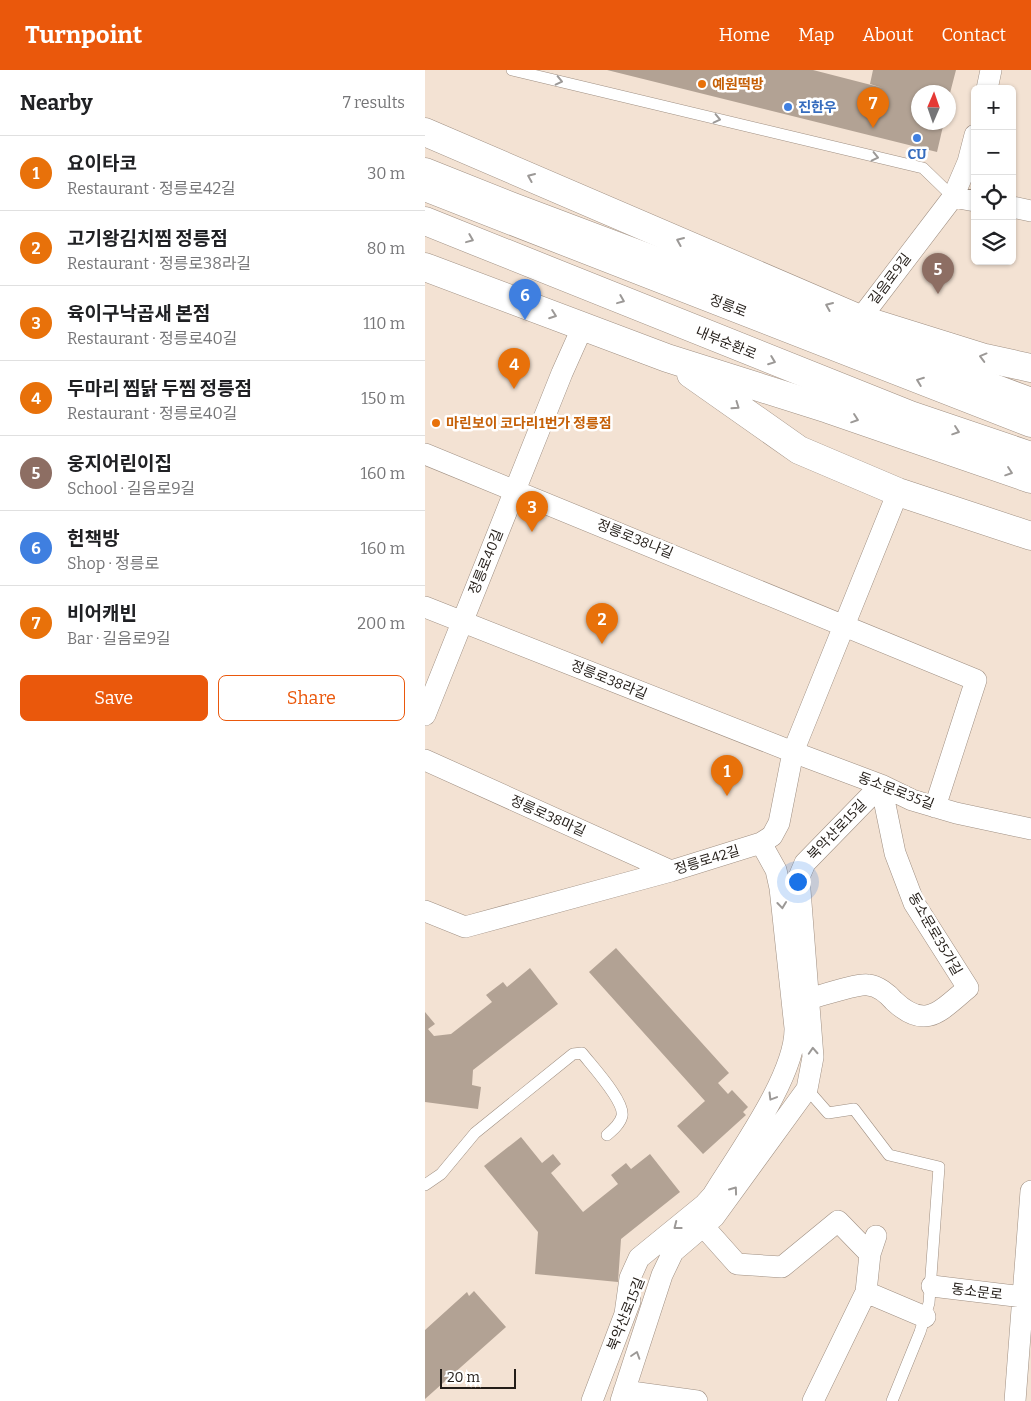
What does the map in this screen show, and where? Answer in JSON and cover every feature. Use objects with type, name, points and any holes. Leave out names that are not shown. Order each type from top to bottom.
[{"type":"main road","points":[[425,132],[860,319],[985,358],[1031,368]]},
{"type":"main road","points":[[425,172],[1031,402]]},
{"type":"main road","name":"정릉로","points":[[425,187],[1031,423]]},
{"type":"main road","name":"내부순환로","points":[[425,221],[910,415],[1031,456]]},
{"type":"main road","points":[[425,267],[667,358],[828,409],[1031,479]]},
{"type":"main road","points":[[667,358],[799,450],[898,492],[1031,536]]},
{"type":"main road","points":[[828,409],[802,413],[794,419],[792,428],[798,438],[1031,520]]},
{"type":"street","points":[[988,85],[991,70]]},
{"type":"street","name":"길음로9길","points":[[860,319],[953,197],[971,150]]},
{"type":"street","points":[[953,197],[971,200]]},
{"type":"street","points":[[1016,208],[1031,211]]},
{"type":"street","name":"정릉로40길","points":[[425,715],[515,489],[583,326]]},
{"type":"street","name":"정릉로38나길","points":[[425,454],[515,489],[845,625]]},
{"type":"street","name":"정릉로42길","points":[[425,911],[465,927],[671,871],[761,843],[772,836],[779,823],[793,752],[898,492]]},
{"type":"street","name":"정릉로38라길","points":[[425,607],[793,752]]},
{"type":"street","points":[[845,625],[976,680],[935,807]]},
{"type":"street","name":"동소문로35길","points":[[793,752],[881,785],[912,800],[1031,830]]},
{"type":"street","name":"정릉로38마길","points":[[425,760],[671,871]]},
{"type":"street","name":"북악산로15길","points":[[592,1401],[643,1271],[654,1260],[681,1244],[714,1217],[807,1088],[813,1057],[799,881],[800,872],[805,863],[881,785]]},
{"type":"street","name":"동소문로35가길","points":[[808,999],[868,984],[886,993],[907,1012],[922,1018],[940,1012],[968,988],[914,902],[895,853],[881,785]]},
{"type":"street","points":[[625,1314],[630,1278],[639,1258],[709,1200],[782,1080],[795,1042],[780,888],[776,870],[761,843]]},
{"type":"street","points":[[1015,1401],[1031,1191]]},
{"type":"street","points":[[704,1227],[737,1264],[782,1267],[838,1221],[873,1245],[866,1292],[813,1401]]},
{"type":"street","name":"북악산로15길","points":[[681,1244],[673,1252],[662,1275],[622,1396],[697,1401]]},
{"type":"street","name":"동소문로","points":[[932,1286],[1023,1297]]},
{"type":"street","points":[[866,1292],[925,1316]]},
{"type":"lane","points":[[512,70],[923,168],[953,197]]},
{"type":"lane","points":[[425,1185],[441,1174],[475,1133],[573,1054],[582,1053],[620,1103],[622,1116],[616,1127],[607,1135]]},
{"type":"lane","points":[[807,1088],[828,1113],[854,1109],[889,1155],[939,1167],[932,1286],[925,1316],[892,1401]]},
{"type":"building","points":[[607,70],[813,70],[883,88],[870,84],[873,70],[956,70],[952,85],[911,85],[911,130],[942,130],[937,152]]},
{"type":"building","points":[[616,948],[729,1073],[718,1083],[728,1094],[732,1090],[748,1107],[743,1112],[746,1115],[703,1154],[677,1126],[705,1101],[589,972]]},
{"type":"building","points":[[530,968],[558,1004],[473,1070],[472,1085],[481,1087],[478,1109],[425,1102],[425,1012],[435,1024],[428,1029],[434,1036],[451,1034],[492,1002],[486,995],[503,982],[507,987]]},
{"type":"building","points":[[521,1137],[542,1163],[553,1154],[561,1164],[551,1173],[583,1212],[618,1184],[611,1175],[626,1163],[631,1169],[650,1154],[680,1192],[621,1239],[618,1282],[535,1274],[538,1232],[484,1166]]},
{"type":"building","points":[[474,1291],[506,1327],[425,1399],[425,1330],[467,1292],[469,1296]]},
{"type":"place","name":"예원떡방","points":[[702,84]]},
{"type":"place","name":"진한우","points":[[788,107]]},
{"type":"place","name":"비어캐빈","points":[[873,128]]},
{"type":"place","name":"CU","points":[[917,138]]},
{"type":"place","name":"웅지어린이집","points":[[938,294]]},
{"type":"place","name":"헌책방","points":[[525,320]]},
{"type":"place","name":"두마리 찜닭 두찜 정릉점","points":[[514,389]]},
{"type":"place","name":"마린보이 코다리1번가 정릉점","points":[[436,423]]},
{"type":"place","name":"육이구낙곱새 본점","points":[[532,532]]},
{"type":"place","name":"고기왕김치찜 정릉점","points":[[602,644]]},
{"type":"place","name":"요이타코","points":[[727,796]]}]
